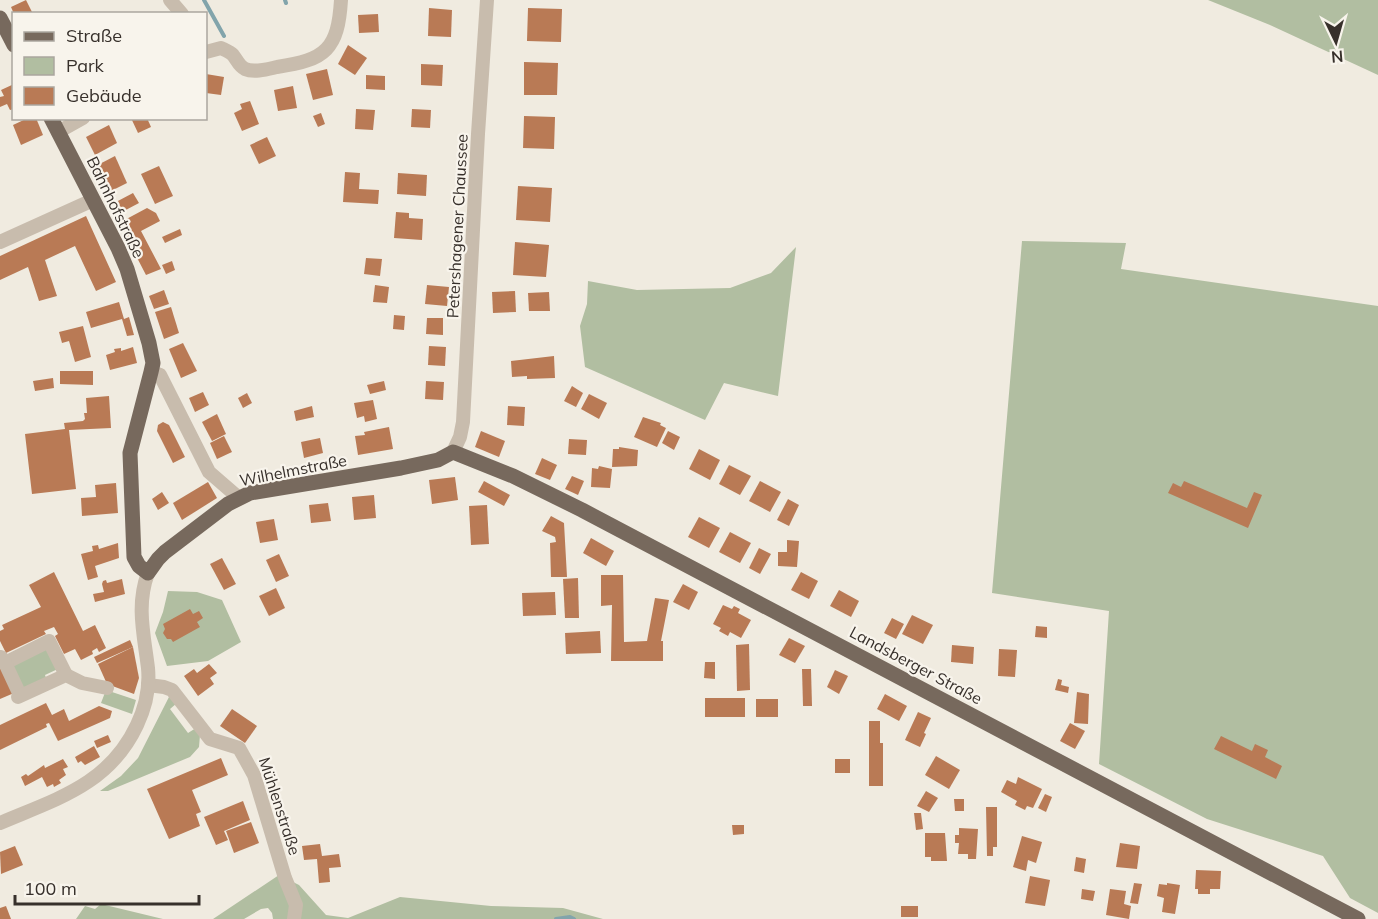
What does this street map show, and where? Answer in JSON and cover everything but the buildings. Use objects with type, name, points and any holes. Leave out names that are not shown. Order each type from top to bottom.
[{"type":"main road","points":[[0,18],[12,41]]},
{"type":"main road","name":"Bahnhofstraße","points":[[54,125],[126,269],[153,363],[151,372]]},
{"type":"main road","points":[[148,573],[139,566],[135,557],[130,470],[133,438],[151,372]]},
{"type":"main road","name":"Wilhelmstraße","points":[[148,573],[165,552],[228,504],[250,493],[438,460],[453,452]]},
{"type":"main road","name":"Landsberger Straße","points":[[453,452],[513,476],[582,510],[1358,919]]},
{"type":"street","points":[[170,0],[180,12]]},
{"type":"street","points":[[207,49],[221,48],[232,54],[244,69],[252,71],[284,66],[314,57],[331,45],[337,33],[341,0]]},
{"type":"street","name":"Petershagener Chaussee","points":[[453,452],[460,436],[464,409],[487,0]]},
{"type":"street","points":[[54,125],[74,120]]},
{"type":"street","points":[[0,242],[93,200]]},
{"type":"street","points":[[151,372],[160,375],[209,472],[239,498]]},
{"type":"street","name":"Wilhelmstraße","points":[[0,823],[86,785],[112,764],[132,737],[146,704],[148,685],[141,617],[142,595],[148,573]]},
{"type":"street","points":[[66,675],[19,696],[3,660],[51,638],[66,675],[82,683],[106,688]]},
{"type":"street","name":"Mühlenstraße","points":[[148,685],[164,687],[174,692],[210,739],[239,748],[247,759],[254,775],[285,878],[296,905],[294,919]]},
{"type":"green space","points":[[1208,0],[1378,0],[1378,75],[1270,25]]},
{"type":"green space","points":[[1022,241],[1126,243],[1121,269],[1378,306],[1378,913],[1350,898],[1323,856],[1207,819],[1099,764],[1109,611],[992,593]]},
{"type":"green space","points":[[796,247],[778,396],[724,383],[705,420],[585,367],[580,326],[587,304],[588,281],[637,290],[730,288],[771,273]]},
{"type":"green space","points":[[168,591],[197,592],[222,600],[241,642],[208,661],[167,666],[155,633]]},
{"type":"green space","points":[[50,647],[60,668],[45,675],[47,681],[25,692],[12,666]]},
{"type":"green space","points":[[106,690],[136,700],[132,714],[101,703]]},
{"type":"green space","points":[[170,695],[177,703],[170,709],[188,733],[196,728],[200,735],[199,747],[190,757],[108,791],[100,791],[121,776],[138,758]]},
{"type":"green space","points":[[279,875],[299,885],[326,915],[348,918],[400,897],[491,906],[563,908],[603,919],[273,919],[268,908],[261,909],[244,919],[213,919]]},
{"type":"green space","points":[[101,904],[163,919],[76,919],[85,906],[95,909]]},
{"type":"waterway","points":[[204,0],[224,36]]},
{"type":"waterway","points":[[556,919],[570,917],[574,919]]}]
